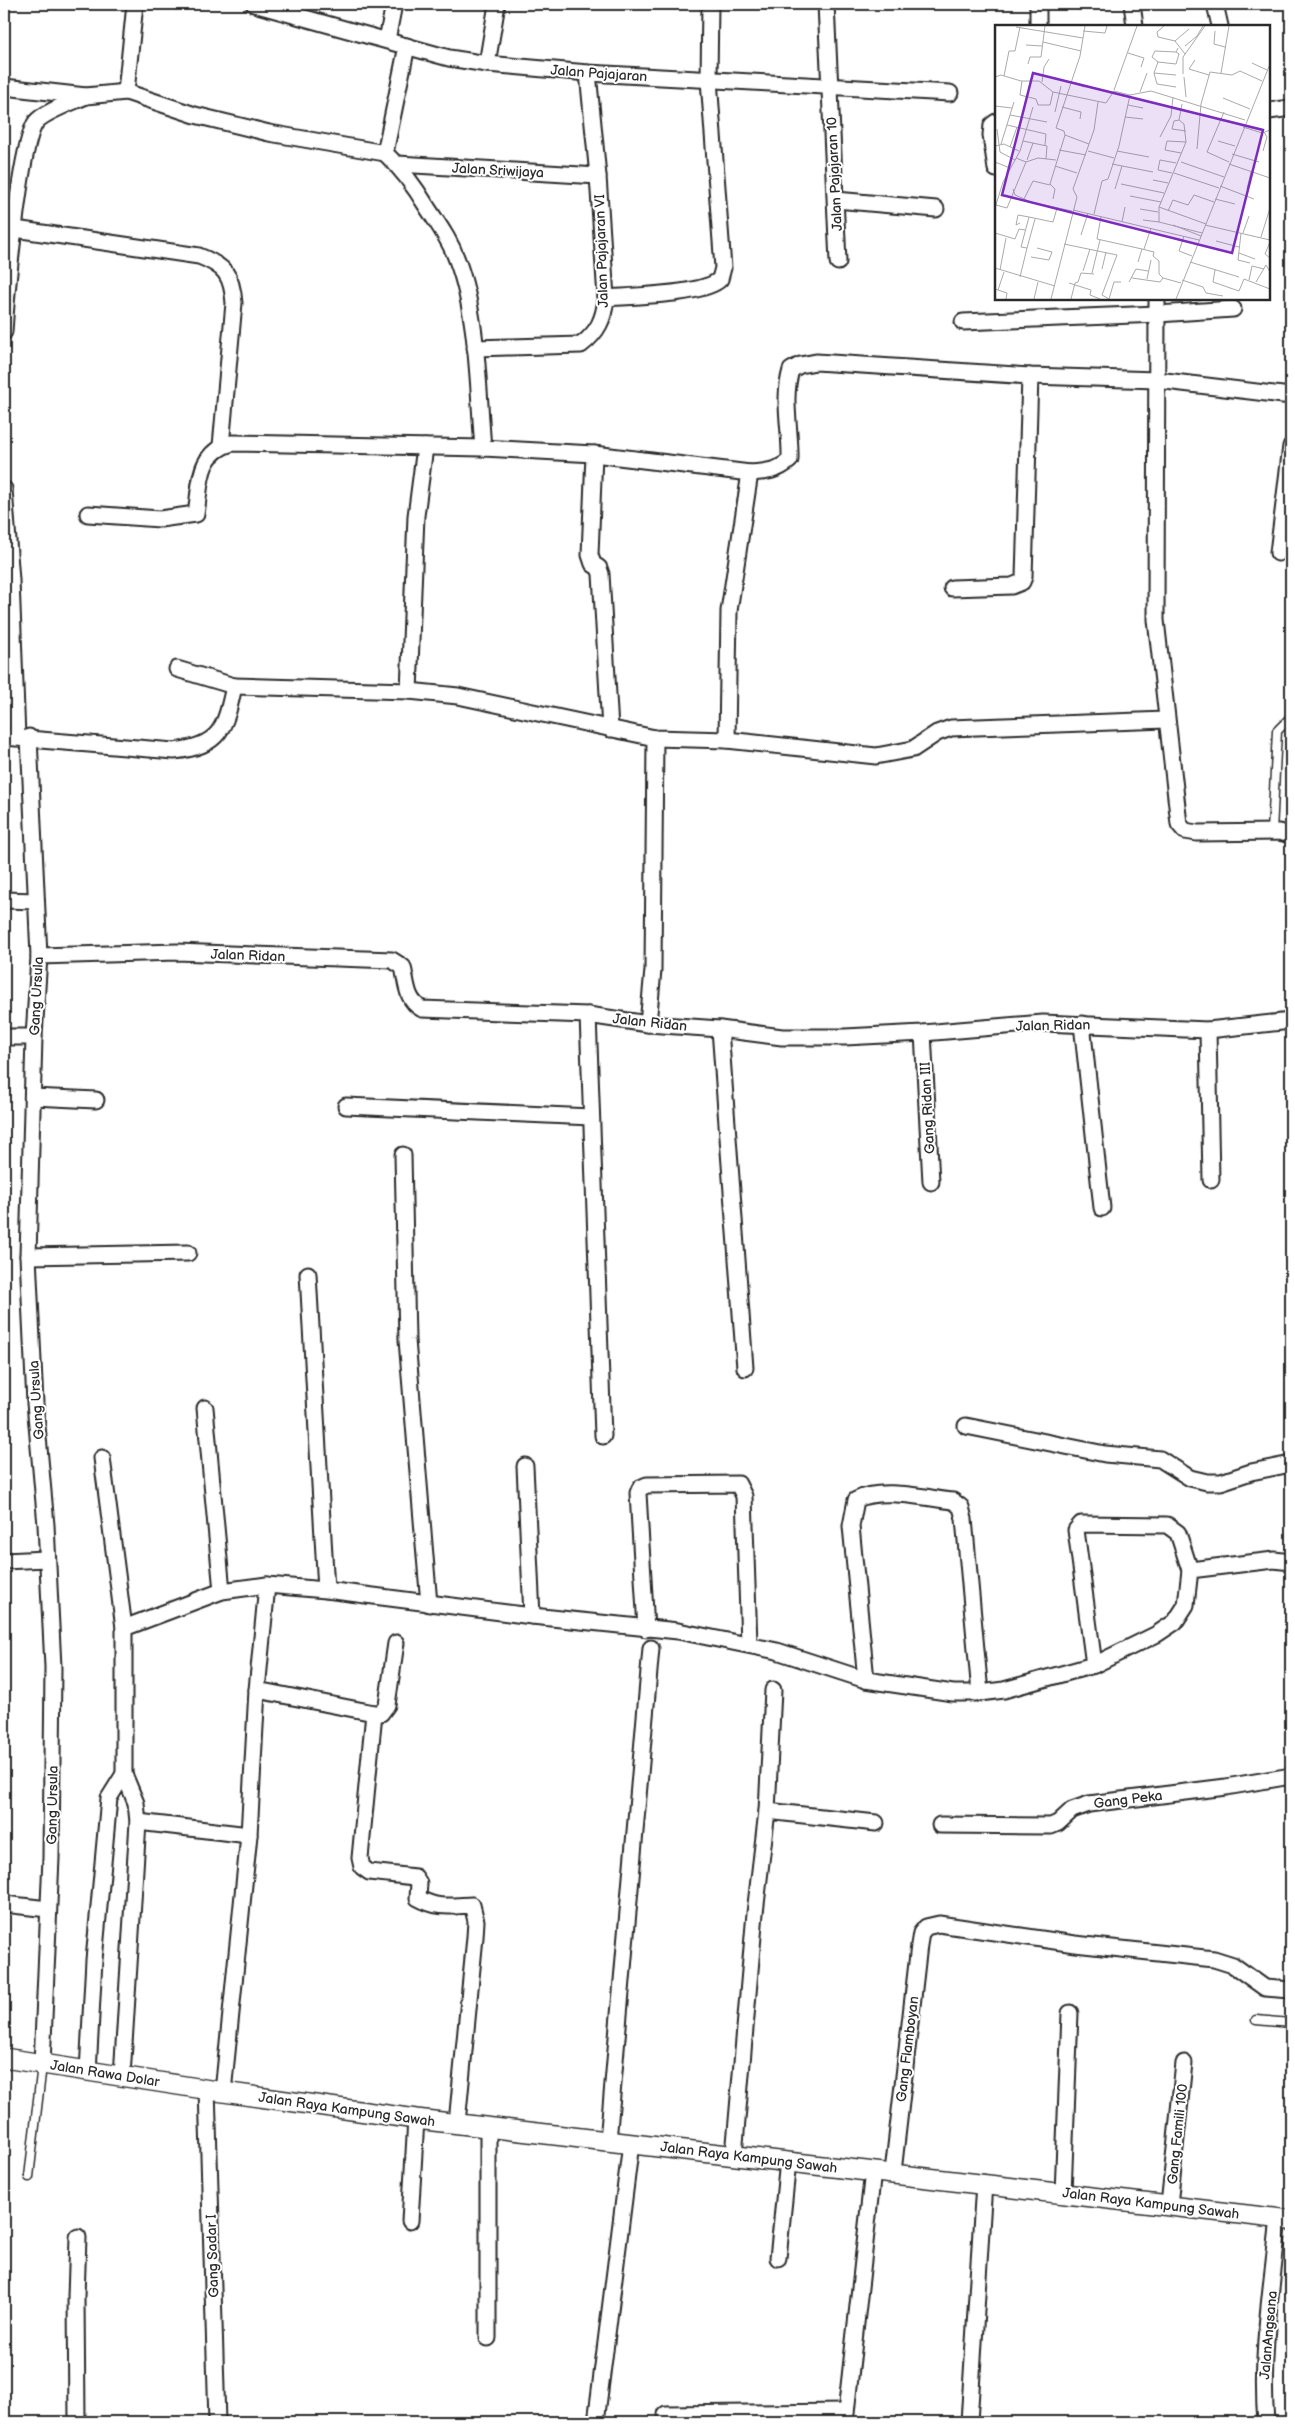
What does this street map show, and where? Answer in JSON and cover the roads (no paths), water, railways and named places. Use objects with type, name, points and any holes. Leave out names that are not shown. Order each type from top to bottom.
[{"type":"street","points":[[126,92],[135,4]]},
{"type":"street","name":"Jalan Pajajaran","points":[[254,4],[286,8],[449,58],[487,64],[588,73],[950,92]]},
{"type":"street","points":[[387,40],[394,4]]},
{"type":"street","points":[[487,64],[497,4]]},
{"type":"street","points":[[606,298],[694,290],[709,287],[720,279],[723,268],[709,80],[710,4]]},
{"type":"street","name":"Jalan Pajajaran 10","points":[[826,4],[838,262]]},
{"type":"street","points":[[1038,4],[1038,25]]},
{"type":"street","points":[[1132,4],[1135,25]]},
{"type":"street","points":[[1215,4],[1220,25]]},
{"type":"street","points":[[385,152],[407,46]]},
{"type":"street","name":"Jalan Pajajaran VI","points":[[475,348],[581,345],[593,336],[600,326],[606,298],[598,176],[588,73]]},
{"type":"street","points":[[4,87],[86,96],[126,92],[194,115],[259,131],[385,152],[398,164],[447,238],[457,260],[465,287],[475,348],[483,448]]},
{"type":"street","points":[[4,332],[24,159],[32,127],[38,120],[86,96]]},
{"type":"street","points":[[1270,112],[1291,108]]},
{"type":"street","points":[[995,123],[992,125],[991,135],[995,162]]},
{"type":"street","name":"Jalan Sriwijaya","points":[[398,164],[598,176]]},
{"type":"street","points":[[836,200],[936,209]]},
{"type":"street","points":[[15,229],[199,256],[223,268],[233,286],[234,304],[220,446]]},
{"type":"street","points":[[1157,300],[1156,620],[1179,824],[1185,831],[1197,833],[1272,832],[1291,835]]},
{"type":"street","points":[[963,322],[1158,314],[1233,308]]},
{"type":"street","points":[[88,514],[160,519],[196,514],[205,462],[209,454],[220,446],[232,443],[483,448],[594,454],[750,473],[776,469],[790,460],[786,387],[792,370],[800,365],[816,362],[1030,376],[1157,380],[1291,396]]},
{"type":"street","points":[[952,588],[1012,586],[1022,582],[1024,577],[1030,376]]},
{"type":"street","points":[[1278,553],[1291,446]]},
{"type":"street","points":[[409,692],[416,516],[425,447]]},
{"type":"street","points":[[594,454],[590,555],[593,564],[599,568],[601,574],[610,730]]},
{"type":"street","points":[[727,740],[729,611],[750,473]]},
{"type":"street","name":"Gang Ursula","points":[[4,489],[7,580],[17,737],[36,901],[39,956],[34,1037],[28,1256],[35,1403],[46,1525],[46,1559],[53,1667],[48,1909],[42,2064]]},
{"type":"street","points":[[177,669],[234,686],[409,692],[484,700],[610,730],[655,738],[727,740],[876,756],[912,749],[937,733],[951,728],[1166,720]]},
{"type":"street","points":[[17,737],[174,751],[188,750],[202,746],[216,735],[226,722],[234,686]]},
{"type":"street","points":[[648,1024],[653,970],[655,738]]},
{"type":"street","points":[[4,900],[36,901]]},
{"type":"street","name":"Jalan Ridan","points":[[39,956],[177,952],[392,960],[403,966],[409,998],[413,1004],[422,1009],[588,1015],[648,1024],[720,1029],[782,1037],[845,1037],[923,1033],[1043,1023],[1208,1030],[1291,1021]]},
{"type":"street","points":[[588,1015],[603,1436]]},
{"type":"street","points":[[1082,1024],[1102,1208]]},
{"type":"street","points":[[720,1029],[745,1368]]},
{"type":"street","points":[[1208,1030],[1211,1180]]},
{"type":"street","name":"Gang Ridan III","points":[[923,1033],[931,1182]]},
{"type":"street","points":[[4,1037],[34,1037]]},
{"type":"street","points":[[32,1097],[96,1100]]},
{"type":"street","points":[[346,1106],[591,1117]]},
{"type":"street","points":[[403,1155],[407,1340],[429,1604]]},
{"type":"street","points":[[28,1256],[188,1253]]},
{"type":"street","points":[[308,1274],[326,1590]]},
{"type":"street","points":[[205,1408],[222,1591]]},
{"type":"street","points":[[966,1426],[1105,1454],[1160,1459],[1190,1478],[1207,1482],[1221,1482],[1251,1472],[1291,1464]]},
{"type":"street","points":[[102,1458],[124,1628],[124,1774],[136,1803],[138,1822],[122,2076]]},
{"type":"street","points":[[525,1466],[532,1616]]},
{"type":"street","points":[[646,1629],[638,1493],[640,1488],[646,1485],[738,1484],[744,1496],[749,1644]]},
{"type":"street","points":[[866,1680],[851,1526],[856,1500],[866,1495],[878,1494],[953,1501],[961,1507],[964,1519],[980,1693]]},
{"type":"street","points":[[124,1628],[222,1591],[267,1585],[326,1590],[532,1616],[678,1631],[749,1644],[866,1680],[953,1693],[980,1693],[1004,1690],[1094,1665],[1157,1634],[1175,1622],[1186,1605],[1190,1570],[1178,1533],[1167,1525],[1081,1524],[1076,1530],[1094,1665]]},
{"type":"street","points":[[4,1561],[46,1559]]},
{"type":"street","points":[[1190,1570],[1274,1560],[1291,1562]]},
{"type":"street","name":"Gang Sadar I","points":[[218,2422],[215,2090],[248,1835],[257,1690],[267,1585]]},
{"type":"street","points":[[257,1690],[381,1713],[387,1704],[396,1643]]},
{"type":"street","points":[[608,2141],[651,1648]]},
{"type":"street","points":[[734,2155],[755,1913],[767,1811],[773,1690]]},
{"type":"street","points":[[374,1713],[360,1858],[362,1867],[369,1872],[415,1877],[419,1883],[418,1898],[428,1904],[438,1907],[472,1905],[475,1911],[475,1936],[457,2123]]},
{"type":"street","points":[[88,2072],[94,1960],[109,1798],[124,1774]]},
{"type":"street","name":"Gang Peka","points":[[940,1825],[1051,1826],[1058,1823],[1072,1810],[1089,1804],[1226,1787],[1291,1776]]},
{"type":"street","points":[[767,1811],[876,1823]]},
{"type":"street","points":[[138,1822],[248,1835]]},
{"type":"street","points":[[4,1904],[48,1909]]},
{"type":"street","name":"Gang Flamboyan","points":[[892,2172],[919,1945],[921,1934],[926,1927],[939,1924],[1075,1944],[1214,1959],[1232,1965],[1265,1988],[1291,1990]]},
{"type":"street","points":[[1063,2193],[1070,2013]]},
{"type":"street","name":"Jalan Rawa Dolar","points":[[4,2058],[215,2090]]},
{"type":"street","name":"Gang Famili 100","points":[[1169,2205],[1184,2063]]},
{"type":"street","name":"Jalan Raya Kampung Sawah","points":[[215,2090],[457,2123],[1285,2219]]},
{"type":"street","points":[[410,2221],[416,2118]]},
{"type":"street","points":[[488,2126],[488,2338]]},
{"type":"street","points":[[596,2422],[631,2143]]},
{"type":"street","points":[[778,2258],[788,2161]]},
{"type":"street","points":[[666,2414],[845,2417],[873,2171]]},
{"type":"street","points":[[969,2422],[984,2183]]},
{"type":"street","name":"JalanAngsana","points":[[1266,2422],[1264,2388],[1267,2330],[1285,2219]]},
{"type":"street","points":[[77,2422],[76,2297],[78,2237]]},
{"type":"lane","points":[[1272,832],[1277,731],[1291,717]]},
{"type":"lane","points":[[1256,2020],[1291,2023]]},
{"type":"lane","points":[[29,2177],[42,2064]]}]
